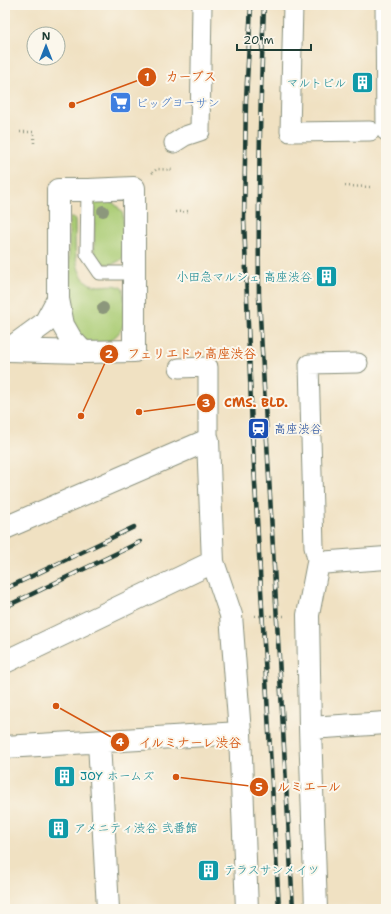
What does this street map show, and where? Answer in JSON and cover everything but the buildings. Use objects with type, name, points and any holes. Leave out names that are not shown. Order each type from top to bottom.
[{"type":"street","points":[[174,143],[185,136],[200,131],[202,5]]},
{"type":"street","points":[[293,5],[290,132],[378,131],[385,5]]},
{"type":"street","points":[[6,350],[83,352],[134,351],[134,188],[58,190],[58,299],[62,325],[71,339],[83,352]]},
{"type":"street","points":[[6,350],[45,323],[58,299]]},
{"type":"street","points":[[316,909],[308,615],[318,563],[314,547],[309,364],[358,363]]},
{"type":"street","points":[[179,368],[208,367],[208,440],[213,562],[231,617],[240,733],[247,909]]},
{"type":"street","points":[[5,528],[208,440]]},
{"type":"street","points":[[318,563],[386,558]]},
{"type":"street","points":[[5,662],[213,562]]},
{"type":"street","points":[[310,728],[386,723]]},
{"type":"street","points":[[5,747],[240,733]]},
{"type":"street","points":[[99,742],[108,909]]},
{"type":"lane","points":[[88,190],[87,254],[100,272],[134,272]]},
{"type":"path","points":[[20,132],[34,132],[34,146]]},
{"type":"path","points":[[151,173],[157,169],[174,170]]},
{"type":"path","points":[[345,186],[371,187]]},
{"type":"path","points":[[175,212],[189,212]]},
{"type":"path","points":[[231,617],[308,615]]},
{"type":"green space","points":[[95,197],[108,199],[117,206],[123,214],[124,257],[113,264],[105,264],[99,260],[94,252]]},
{"type":"green space","points":[[70,218],[74,218],[75,220],[76,260],[83,278],[90,284],[99,286],[115,285],[123,289],[125,311],[124,323],[120,332],[116,336],[102,344],[95,344],[82,339],[69,317]]},
{"type":"railway","points":[[251,5],[246,100],[244,219],[252,430],[279,909]]},
{"type":"railway","points":[[264,5],[261,78],[259,297],[293,909]]},
{"type":"railway","points":[[5,589],[134,527]]},
{"type":"railway","points":[[5,607],[140,542]]},
{"type":"place","name":"マルトビル","points":[[362,83]]},
{"type":"place","name":"ビッグヨーサン","points":[[120,103]]},
{"type":"place","name":"カーブス","points":[[72,105]]},
{"type":"place","name":"小田急マルシェ 高座渋谷","points":[[327,277]]},
{"type":"place","name":"CMS. BLD.","points":[[139,412]]},
{"type":"place","name":"フェリエドゥ高座渋谷","points":[[81,416]]},
{"type":"place","name":"高座渋谷","points":[[259,429]]},
{"type":"place","name":"イルミナーレ渋谷","points":[[56,706]]},
{"type":"place","name":"JOY ホームズ","points":[[64,776]]},
{"type":"place","name":"ルミエール","points":[[176,777]]},
{"type":"place","name":"アメニティ渋谷 弐番館","points":[[59,828]]},
{"type":"place","name":"テラスサンメイツ","points":[[208,870]]}]
